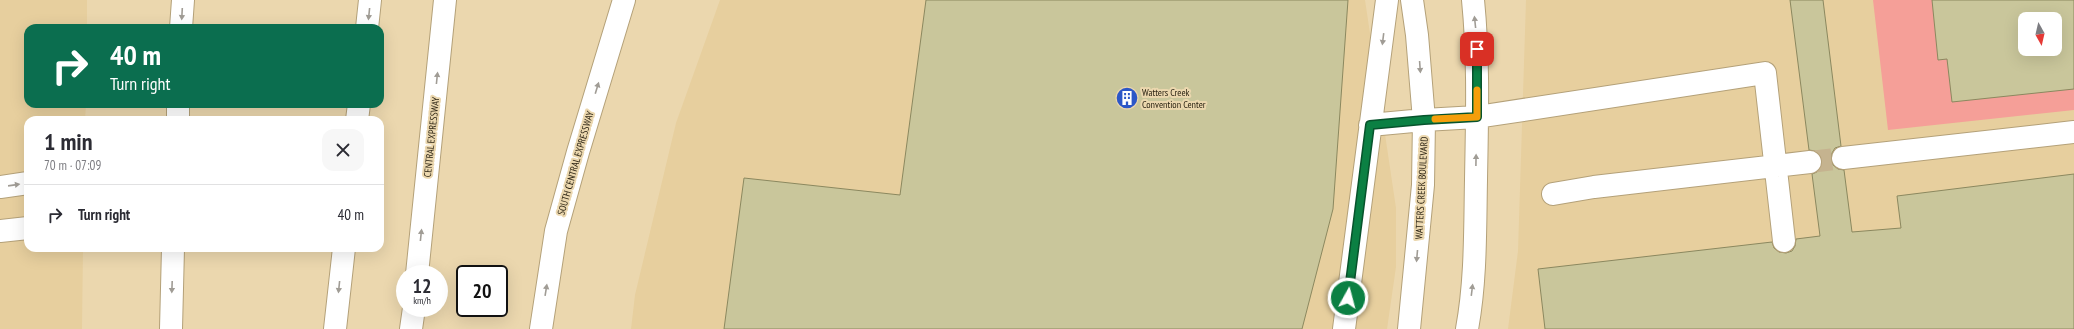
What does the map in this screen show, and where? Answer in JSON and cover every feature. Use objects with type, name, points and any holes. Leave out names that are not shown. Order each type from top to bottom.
[{"type":"main road","points":[[181,24],[183,0]]},
{"type":"main road","points":[[367,24],[370,0]]},
{"type":"main road","name":"CENTRAL EXPRESSWAY","points":[[418,265],[445,0]]},
{"type":"main road","name":"SOUTH CENTRAL EXPRESSWAY","points":[[540,329],[556,231],[578,152],[624,0]]},
{"type":"main road","points":[[1344,329],[1387,0]]},
{"type":"main road","name":"WATTERS CREEK BOULEVARD","points":[[1409,329],[1423,185],[1424,120],[1417,35],[1412,0]]},
{"type":"main road","points":[[1467,329],[1474,272],[1477,117],[1476,35],[1473,0]]},
{"type":"main road","points":[[1370,125],[1477,117],[1765,73],[1784,241]]},
{"type":"main road","points":[[1843,158],[2074,132]]},
{"type":"main road","points":[[1554,194],[1594,187],[1810,162]]},
{"type":"main road","points":[[0,187],[24,184]]},
{"type":"main road","points":[[0,231],[24,228]]},
{"type":"main road","points":[[171,329],[173,252]]},
{"type":"main road","points":[[335,329],[344,252]]},
{"type":"main road","points":[[412,329],[413,317]]},
{"type":"shaded area","points":[[0,0],[87,0],[87,24],[24,24],[24,108],[86,108],[85,116],[24,116],[24,252],[83,252],[82,329],[0,329]]},
{"type":"shaded area","name":"Watters Creek Convention Center","points":[[720,0],[1365,0],[1396,208],[1396,267],[1387,329],[631,329],[635,295],[676,123]]},
{"type":"shaded area","points":[[1526,0],[2074,0],[2074,329],[1508,329],[1518,251]]},
{"type":"shaded area","points":[[1873,0],[2074,0],[2074,110],[1888,130]]},
{"type":"building","name":"Watters Creek Convention Center","points":[[926,0],[1348,0],[1333,209],[1302,329],[724,329],[744,178],[900,195]]},
{"type":"building","points":[[1790,0],[1823,0],[1841,146],[1835,148],[1832,153],[1831,160],[1833,165],[1838,169],[1844,170],[1852,232],[1901,228],[1897,196],[2074,174],[2074,329],[1545,329],[1538,269],[1772,242],[1774,248],[1779,252],[1786,253],[1792,251],[1795,246],[1796,239],[1820,236],[1812,174],[1817,172],[1821,167],[1822,160],[1820,155],[1815,151],[1809,150]]},
{"type":"building","points":[[1932,0],[2074,0],[2074,89],[1952,102],[1947,59],[1938,60]]},
{"type":"tunnel","points":[[1810,162],[1843,158]]},
{"type":"slow traffic","points":[[1435,119],[1477,117],[1477,90]]},
{"type":"place","name":"Watters Creek Convention Center","points":[[1127,98]]},
{"type":"route","points":[[1348,298],[1370,125],[1477,117],[1477,49]]}]
